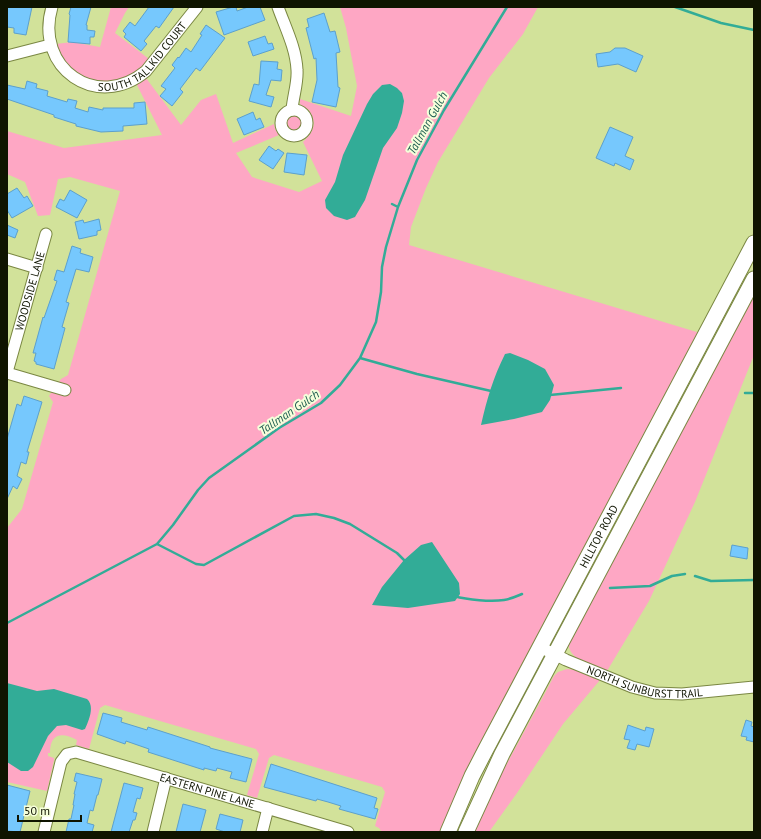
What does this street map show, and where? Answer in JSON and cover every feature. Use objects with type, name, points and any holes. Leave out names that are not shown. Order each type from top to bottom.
[{"type":"main road","name":"HILLTOP ROAD","points":[[448,832],[476,768],[754,243]]},
{"type":"main road","name":"HILLTOP ROAD","points":[[466,832],[498,762],[754,279]]},
{"type":"street","points":[[7,56],[50,45],[48,20],[52,7]]},
{"type":"street","name":"SOUTH TALLKID COURT","points":[[50,45],[61,66],[75,78],[97,86],[120,86],[136,79],[146,71],[197,7]]},
{"type":"street","points":[[278,7],[297,64],[297,78],[292,110]]},
{"type":"street","name":"WOODSIDE LANE","points":[[7,373],[46,234]]},
{"type":"street","points":[[7,260],[37,268]]},
{"type":"street","points":[[7,373],[65,390]]},
{"type":"street","name":"NORTH SUNBURST TRAIL","points":[[540,647],[632,687],[655,693],[696,693],[754,687]]},
{"type":"street","name":"EASTERN PINE LANE","points":[[44,832],[60,763],[65,750],[78,752],[348,832]]},
{"type":"street","points":[[153,832],[166,778]]},
{"type":"street","points":[[262,832],[268,808]]},
{"type":"shaded area","points":[[111,7],[129,7],[115,33],[149,59],[131,75],[109,81],[97,81],[86,78],[66,63],[56,44],[72,42],[100,47]]},
{"type":"shaded area","points":[[340,7],[538,7],[523,34],[489,78],[438,162],[411,227],[409,245],[700,333],[442,832],[382,832],[375,826],[385,792],[382,787],[274,755],[269,758],[257,798],[247,795],[259,754],[256,749],[105,705],[100,708],[89,749],[76,745],[77,740],[72,737],[62,735],[58,736],[52,741],[48,756],[54,758],[54,760],[47,791],[7,782],[7,528],[22,509],[53,402],[49,396],[61,379],[68,375],[120,191],[70,177],[58,179],[50,215],[38,216],[25,182],[7,174],[7,131],[64,148],[162,135],[137,85],[146,78],[181,125],[201,100],[216,94],[233,143],[274,124],[279,135],[236,153],[252,177],[299,192],[322,181],[303,142],[310,134],[314,123],[308,109],[305,109],[300,104],[300,99],[351,116],[357,86],[346,28]]},
{"type":"shaded area","points":[[294,113],[301,116],[304,123],[301,130],[294,133],[287,130],[284,123],[287,116]]},
{"type":"shaded area","points":[[754,290],[754,355],[695,502],[649,601],[607,671],[596,668],[579,660],[571,652],[569,647],[570,637]]},
{"type":"shaded area","points":[[567,669],[576,670],[600,680],[563,724],[489,832],[472,832],[554,676],[558,672]]},
{"type":"water","points":[[390,84],[402,93],[404,101],[397,128],[383,148],[365,200],[355,217],[347,220],[334,216],[326,208],[325,200],[335,182],[343,155],[373,94],[382,85]]},
{"type":"water","points":[[510,353],[545,369],[554,385],[550,400],[542,412],[481,425],[488,397],[497,372],[505,354]]},
{"type":"water","points":[[432,542],[459,583],[460,594],[455,601],[408,608],[372,605],[382,587],[404,560],[421,545]]},
{"type":"water","points":[[7,683],[37,691],[54,689],[87,699],[91,705],[91,709],[90,717],[85,729],[82,730],[66,725],[57,726],[48,736],[33,767],[28,771],[21,771],[7,762]]},
{"type":"building","points":[[7,7],[32,7],[26,35],[14,33],[14,28],[7,27]]},
{"type":"building","points":[[71,7],[91,7],[86,25],[87,30],[95,31],[94,37],[90,37],[90,44],[68,42],[69,14]]},
{"type":"building","points":[[149,7],[174,7],[159,28],[156,26],[144,41],[147,44],[141,51],[124,37],[126,34],[123,31],[130,22],[135,26]]},
{"type":"building","points":[[236,7],[237,11],[248,7],[260,7],[265,20],[224,35],[216,12]]},
{"type":"building","points":[[324,13],[330,32],[335,31],[340,52],[336,53],[338,87],[340,88],[336,107],[312,102],[317,80],[316,58],[314,59],[306,28],[309,27],[307,19]]},
{"type":"building","points":[[206,25],[225,38],[200,71],[196,68],[180,89],[183,92],[172,106],[160,96],[166,89],[161,86],[175,68],[172,65],[178,57],[179,58],[186,48],[191,52],[202,35],[200,34]]},
{"type":"building","points":[[265,36],[268,44],[272,43],[274,49],[253,56],[248,42]]},
{"type":"building","points":[[615,48],[625,48],[643,56],[636,72],[618,64],[598,67],[596,54],[610,52]]},
{"type":"building","points":[[261,61],[278,62],[277,69],[282,70],[281,81],[271,80],[266,95],[274,97],[271,107],[249,101],[254,84],[259,85]]},
{"type":"building","points":[[27,81],[37,84],[36,88],[48,91],[47,96],[67,102],[68,99],[77,101],[75,108],[88,112],[89,107],[103,110],[103,108],[134,108],[134,103],[145,102],[147,124],[123,126],[123,131],[101,132],[76,126],[76,124],[54,117],[54,115],[7,99],[7,85],[25,89]]},
{"type":"building","points":[[253,112],[256,120],[260,118],[264,127],[244,135],[237,119]]},
{"type":"building","points":[[610,127],[633,137],[625,156],[634,160],[630,170],[615,163],[614,166],[596,158]]},
{"type":"building","points":[[269,146],[276,151],[278,149],[284,153],[273,169],[259,160]]},
{"type":"building","points":[[287,153],[307,155],[304,175],[284,172]]},
{"type":"building","points":[[17,188],[24,198],[27,196],[33,206],[12,218],[7,210],[7,194]]},
{"type":"building","points":[[70,190],[87,200],[77,218],[56,207],[60,199],[64,201]]},
{"type":"building","points":[[99,219],[101,230],[97,231],[97,235],[79,239],[75,222],[83,220],[84,223]]},
{"type":"building","points":[[7,225],[18,230],[15,238],[7,235]]},
{"type":"building","points":[[72,246],[81,249],[80,253],[93,257],[89,272],[76,269],[66,302],[69,303],[62,327],[65,328],[54,369],[36,364],[34,361],[36,353],[33,353],[43,317],[44,318],[57,281],[54,280],[57,270],[64,272]]},
{"type":"building","points":[[24,396],[42,402],[27,452],[29,452],[26,464],[21,462],[17,476],[22,479],[17,489],[13,486],[7,499],[7,439],[17,404],[21,406]]},
{"type":"building","points":[[732,545],[748,548],[747,559],[730,556]]},
{"type":"building","points":[[103,713],[122,718],[121,722],[147,730],[148,727],[210,748],[252,759],[246,782],[230,778],[232,772],[217,768],[216,771],[204,768],[204,770],[148,752],[149,749],[126,741],[125,744],[97,734]]},
{"type":"building","points":[[746,720],[752,722],[751,726],[754,727],[754,742],[746,740],[747,737],[741,736]]},
{"type":"building","points":[[628,725],[645,731],[646,727],[654,729],[649,747],[637,744],[635,750],[627,748],[630,740],[624,739]]},
{"type":"building","points":[[271,764],[377,798],[374,808],[378,809],[375,819],[339,809],[341,806],[328,802],[317,799],[316,801],[264,787]]},
{"type":"building","points":[[76,773],[102,779],[93,811],[90,810],[87,823],[94,825],[92,832],[66,832],[74,805],[74,794],[77,782],[74,781]]},
{"type":"building","points":[[124,783],[143,788],[140,799],[137,798],[133,812],[137,813],[129,832],[111,832]]},
{"type":"building","points":[[7,785],[30,791],[20,832],[7,831]]},
{"type":"building","points":[[183,804],[206,810],[200,832],[176,832]]},
{"type":"building","points":[[220,814],[243,820],[240,832],[225,832],[216,829]]},
{"type":"waterway","name":"Tallman Gulch","points":[[7,623],[157,544],[173,525],[198,490],[209,478],[279,428],[321,403],[340,385],[360,358],[376,322],[381,292],[382,267],[386,247],[398,207],[417,160],[444,110],[507,7]]},
{"type":"waterway","points":[[675,7],[721,23],[754,30]]},
{"type":"waterway","name":"Tallman Gulch","points":[[392,204],[398,207]]},
{"type":"waterway","points":[[360,358],[417,374],[491,391]]},
{"type":"waterway","points":[[550,395],[621,388]]},
{"type":"waterway","points":[[745,393],[754,393]]},
{"type":"waterway","points":[[157,544],[196,564],[204,565],[294,516],[316,514],[334,518],[350,524],[397,553],[406,562]]},
{"type":"waterway","points":[[610,588],[650,586],[672,576],[685,574]]},
{"type":"waterway","points":[[695,576],[711,581],[754,580]]},
{"type":"waterway","points":[[454,596],[473,600],[499,601],[507,600],[522,594]]}]
